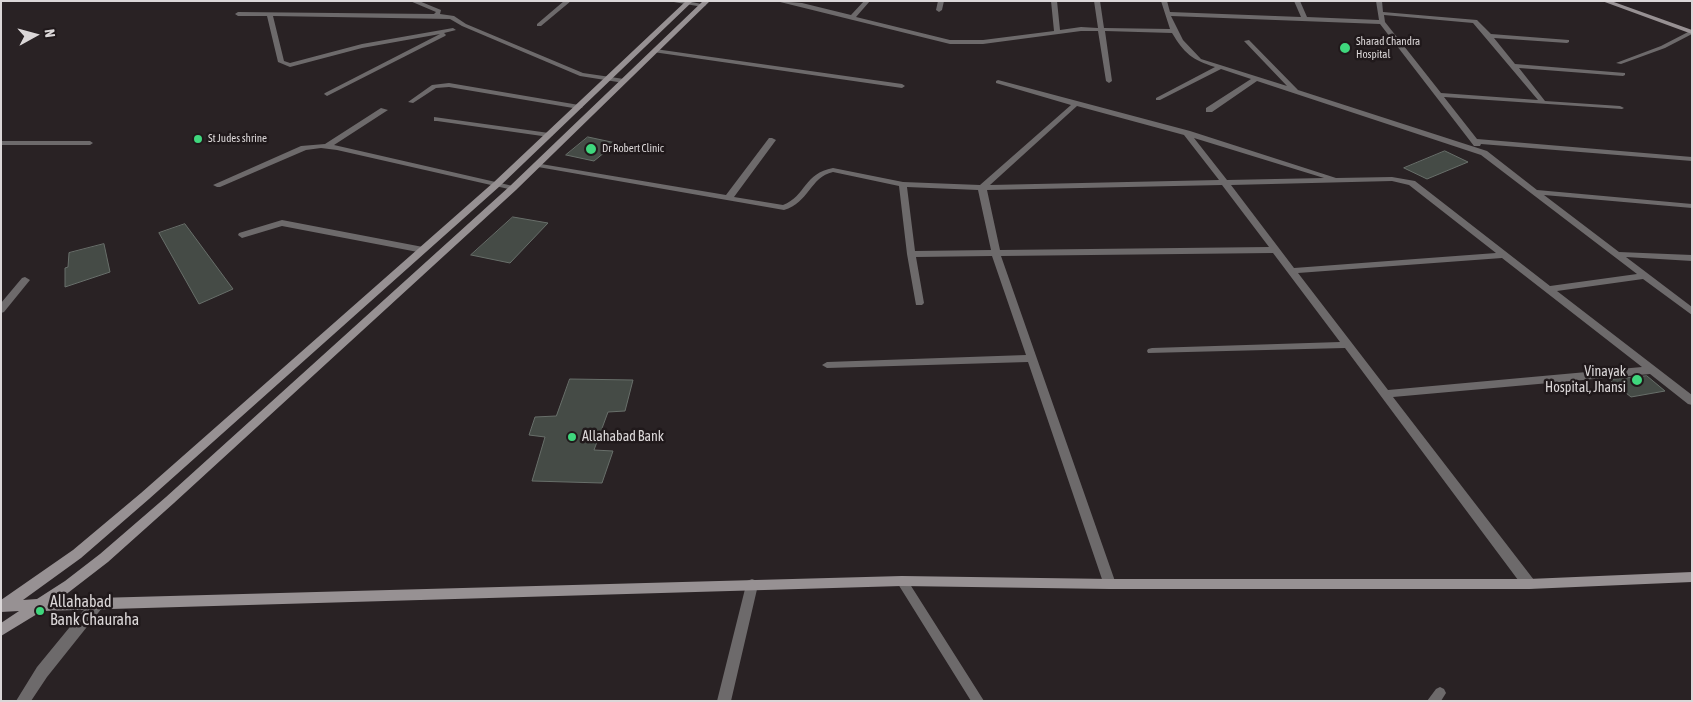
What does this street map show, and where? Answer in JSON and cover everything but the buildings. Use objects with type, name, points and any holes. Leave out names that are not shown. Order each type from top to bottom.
[{"type":"street","points":[[414,1],[439,11],[436,16]]},
{"type":"street","points":[[538,25],[568,1]]},
{"type":"street","points":[[671,1],[705,3]]},
{"type":"street","points":[[779,1],[950,42],[983,42],[1101,28],[1172,31]]},
{"type":"street","points":[[853,18],[867,1]]},
{"type":"street","points":[[939,10],[941,1]]},
{"type":"street","points":[[1054,1],[1057,32]]},
{"type":"street","points":[[1097,1],[1109,81]]},
{"type":"street","points":[[1164,1],[1172,31],[1186,49],[1199,60],[1484,153]]},
{"type":"street","points":[[1297,1],[1304,19]]},
{"type":"street","points":[[1379,1],[1382,22],[1484,153],[1692,312]]},
{"type":"street","points":[[1605,1],[1692,32]]},
{"type":"street","points":[[3,607],[43,580],[100,534],[497,184],[689,2]]},
{"type":"street","points":[[1,630],[70,585],[141,526],[538,165],[705,3]]},
{"type":"street","points":[[1380,13],[1470,20],[1480,24],[1543,102]]},
{"type":"street","points":[[238,14],[436,16],[452,18],[464,25],[571,70],[624,81]]},
{"type":"street","points":[[270,14],[281,62],[290,65],[362,46],[453,30]]},
{"type":"street","points":[[1167,14],[1382,22]]},
{"type":"street","points":[[327,94],[464,25]]},
{"type":"street","points":[[1490,36],[1567,41]]},
{"type":"street","points":[[1247,41],[1296,92]]},
{"type":"street","points":[[655,51],[902,86]]},
{"type":"street","points":[[1514,66],[1623,74]]},
{"type":"street","points":[[1158,99],[1220,67]]},
{"type":"street","points":[[1209,110],[1255,78]]},
{"type":"street","points":[[998,82],[1187,133],[1342,180]]},
{"type":"street","points":[[411,102],[434,86],[449,84],[579,107]]},
{"type":"street","points":[[1439,95],[1620,108]]},
{"type":"street","points":[[982,188],[1076,104]]},
{"type":"street","points":[[328,146],[384,110]]},
{"type":"street","points":[[437,119],[549,135]]},
{"type":"street","points":[[1187,133],[1529,584]]},
{"type":"street","points":[[728,199],[772,140]]},
{"type":"street","points":[[1474,141],[1692,159]]},
{"type":"street","points":[[217,185],[304,148],[328,146],[513,188]]},
{"type":"street","points":[[538,165],[784,208],[792,206],[799,201],[819,173],[826,170],[903,184],[982,188],[1392,179],[1412,183],[1692,402]]},
{"type":"street","points":[[903,184],[919,303]]},
{"type":"street","points":[[982,188],[996,254],[1110,584]]},
{"type":"street","points":[[1536,192],[1692,206]]},
{"type":"street","points":[[242,234],[282,223],[422,250]]},
{"type":"street","points":[[911,254],[1276,250]]},
{"type":"street","points":[[1615,254],[1692,258]]},
{"type":"street","points":[[1292,271],[1505,255]]},
{"type":"street","points":[[1549,289],[1644,276]]},
{"type":"street","points":[[1,310],[25,280]]},
{"type":"street","points":[[1152,351],[1348,345]]},
{"type":"street","points":[[827,365],[1031,358]]},
{"type":"street","points":[[1385,394],[1652,370]]},
{"type":"street","points":[[3,607],[902,582],[1529,584],[1692,577]]},
{"type":"street","points":[[724,701],[752,585]]},
{"type":"street","points":[[23,701],[42,672],[97,604]]},
{"type":"lane","points":[[1619,63],[1663,47],[1692,32]]},
{"type":"lane","points":[[1,143],[90,143]]},
{"type":"lane","points":[[902,582],[978,701]]},
{"type":"place","name":"Sharad Chandra Hospital","points":[[1345,48]]},
{"type":"place","name":"St Judes shrine","points":[[198,139]]},
{"type":"place","name":"Dr Robert Clinic","points":[[591,149]]},
{"type":"place","name":"Vinayak Hospital, Jhansi","points":[[1637,380]]},
{"type":"place","name":"Allahabad Bank","points":[[572,437]]},
{"type":"place","name":"Allahabad Bank Chauraha","points":[[40,611]]}]
